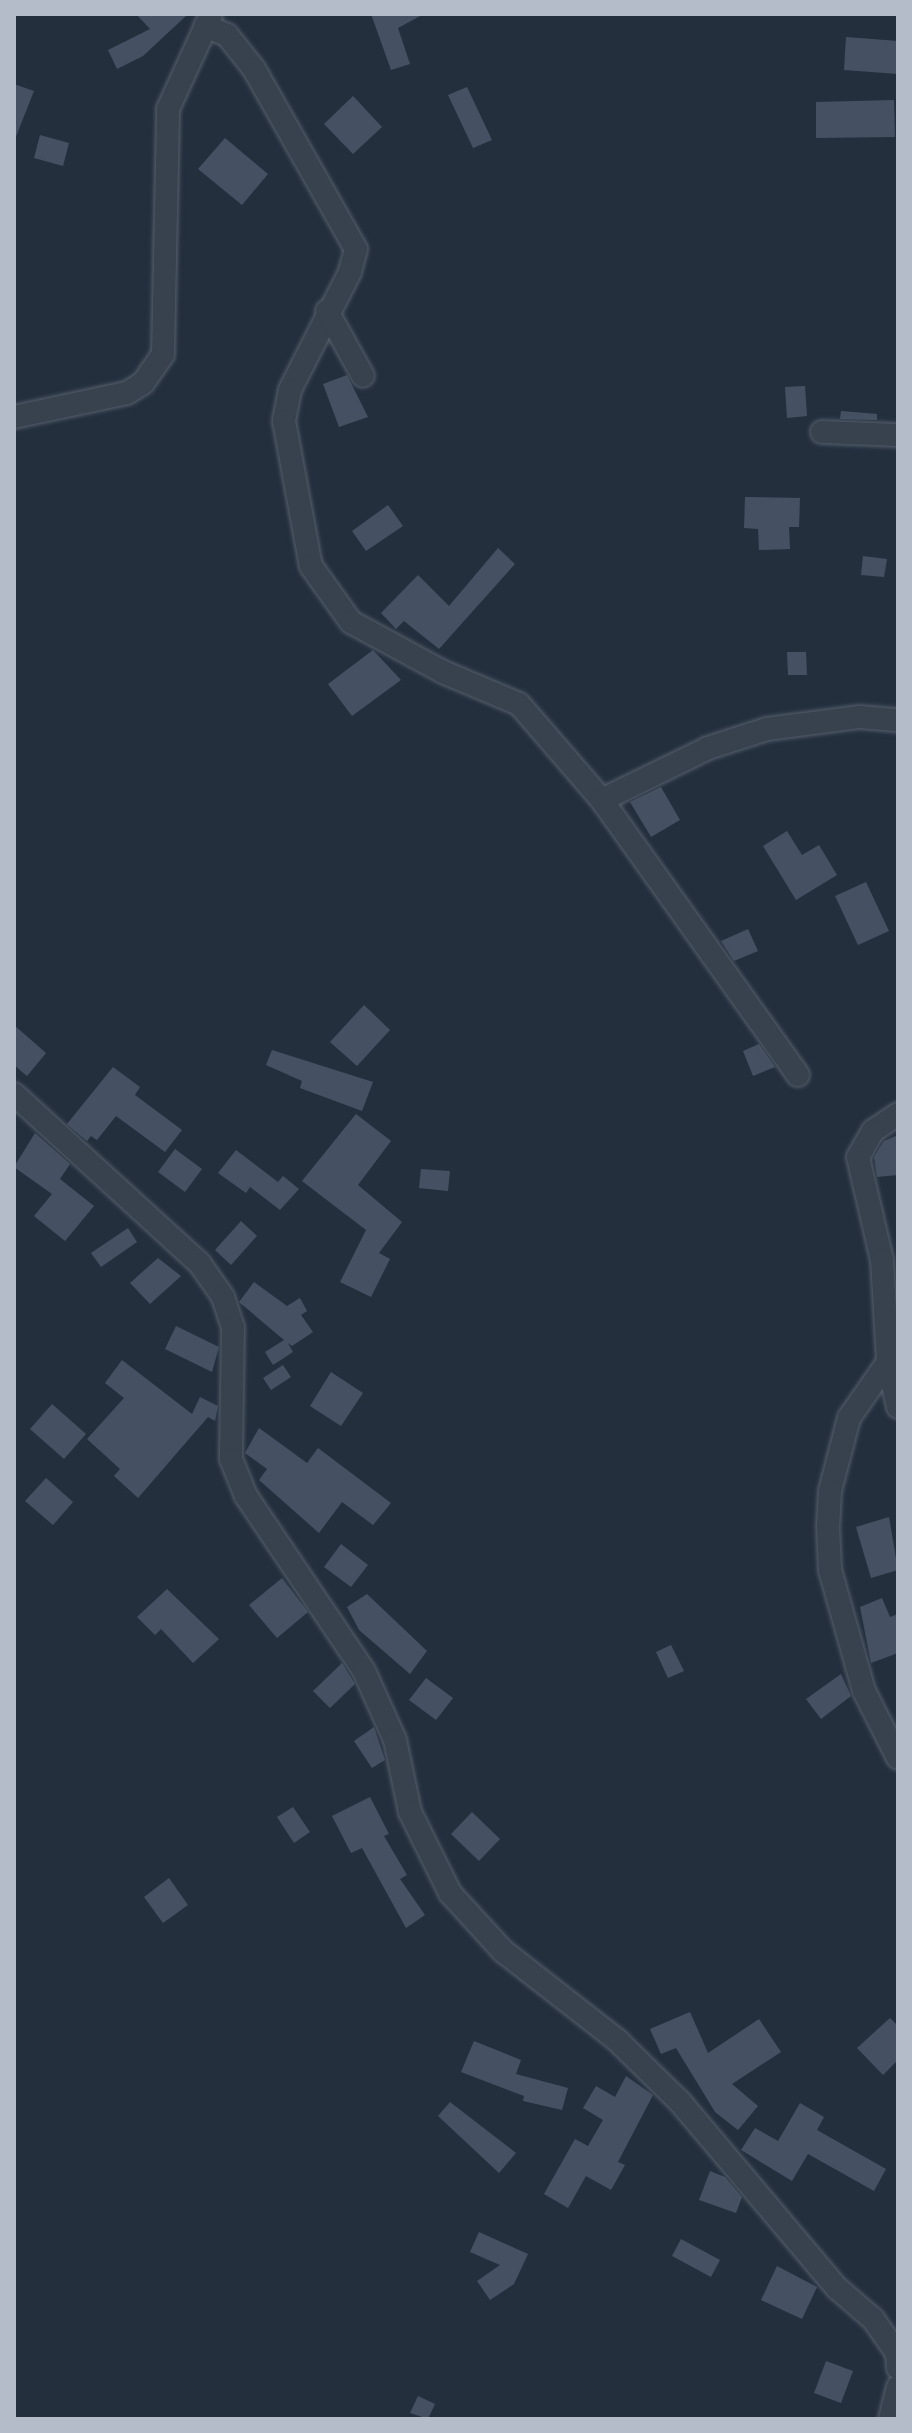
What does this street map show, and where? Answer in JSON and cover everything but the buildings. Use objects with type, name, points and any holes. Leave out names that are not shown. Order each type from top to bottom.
[{"type":"street","points":[[14,417],[127,393],[143,383],[163,354],[168,109],[208,20],[227,35],[254,69],[350,232],[354,261],[290,390],[284,421],[311,566],[351,622],[432,667],[519,704],[602,800],[798,1075]]},
{"type":"street","points":[[327,311],[363,376]]},
{"type":"street","points":[[822,432],[898,435]]},
{"type":"street","points":[[602,800],[708,748],[767,729],[860,717],[898,720]]},
{"type":"street","points":[[14,1094],[200,1264],[223,1297],[233,1327],[231,1459],[246,1496],[364,1671],[395,1740],[410,1812],[450,1893],[503,1951],[618,2041],[681,2103],[837,2288],[873,2319],[897,2353],[898,2368]]},
{"type":"street","points":[[898,1114],[873,1131],[858,1157],[882,1260],[888,1362],[898,1407]]},
{"type":"street","points":[[888,1362],[849,1418],[830,1491],[828,1526],[830,1570],[848,1638],[864,1691],[898,1758]]},
{"type":"street","points":[[890,2419],[898,2387]]}]
